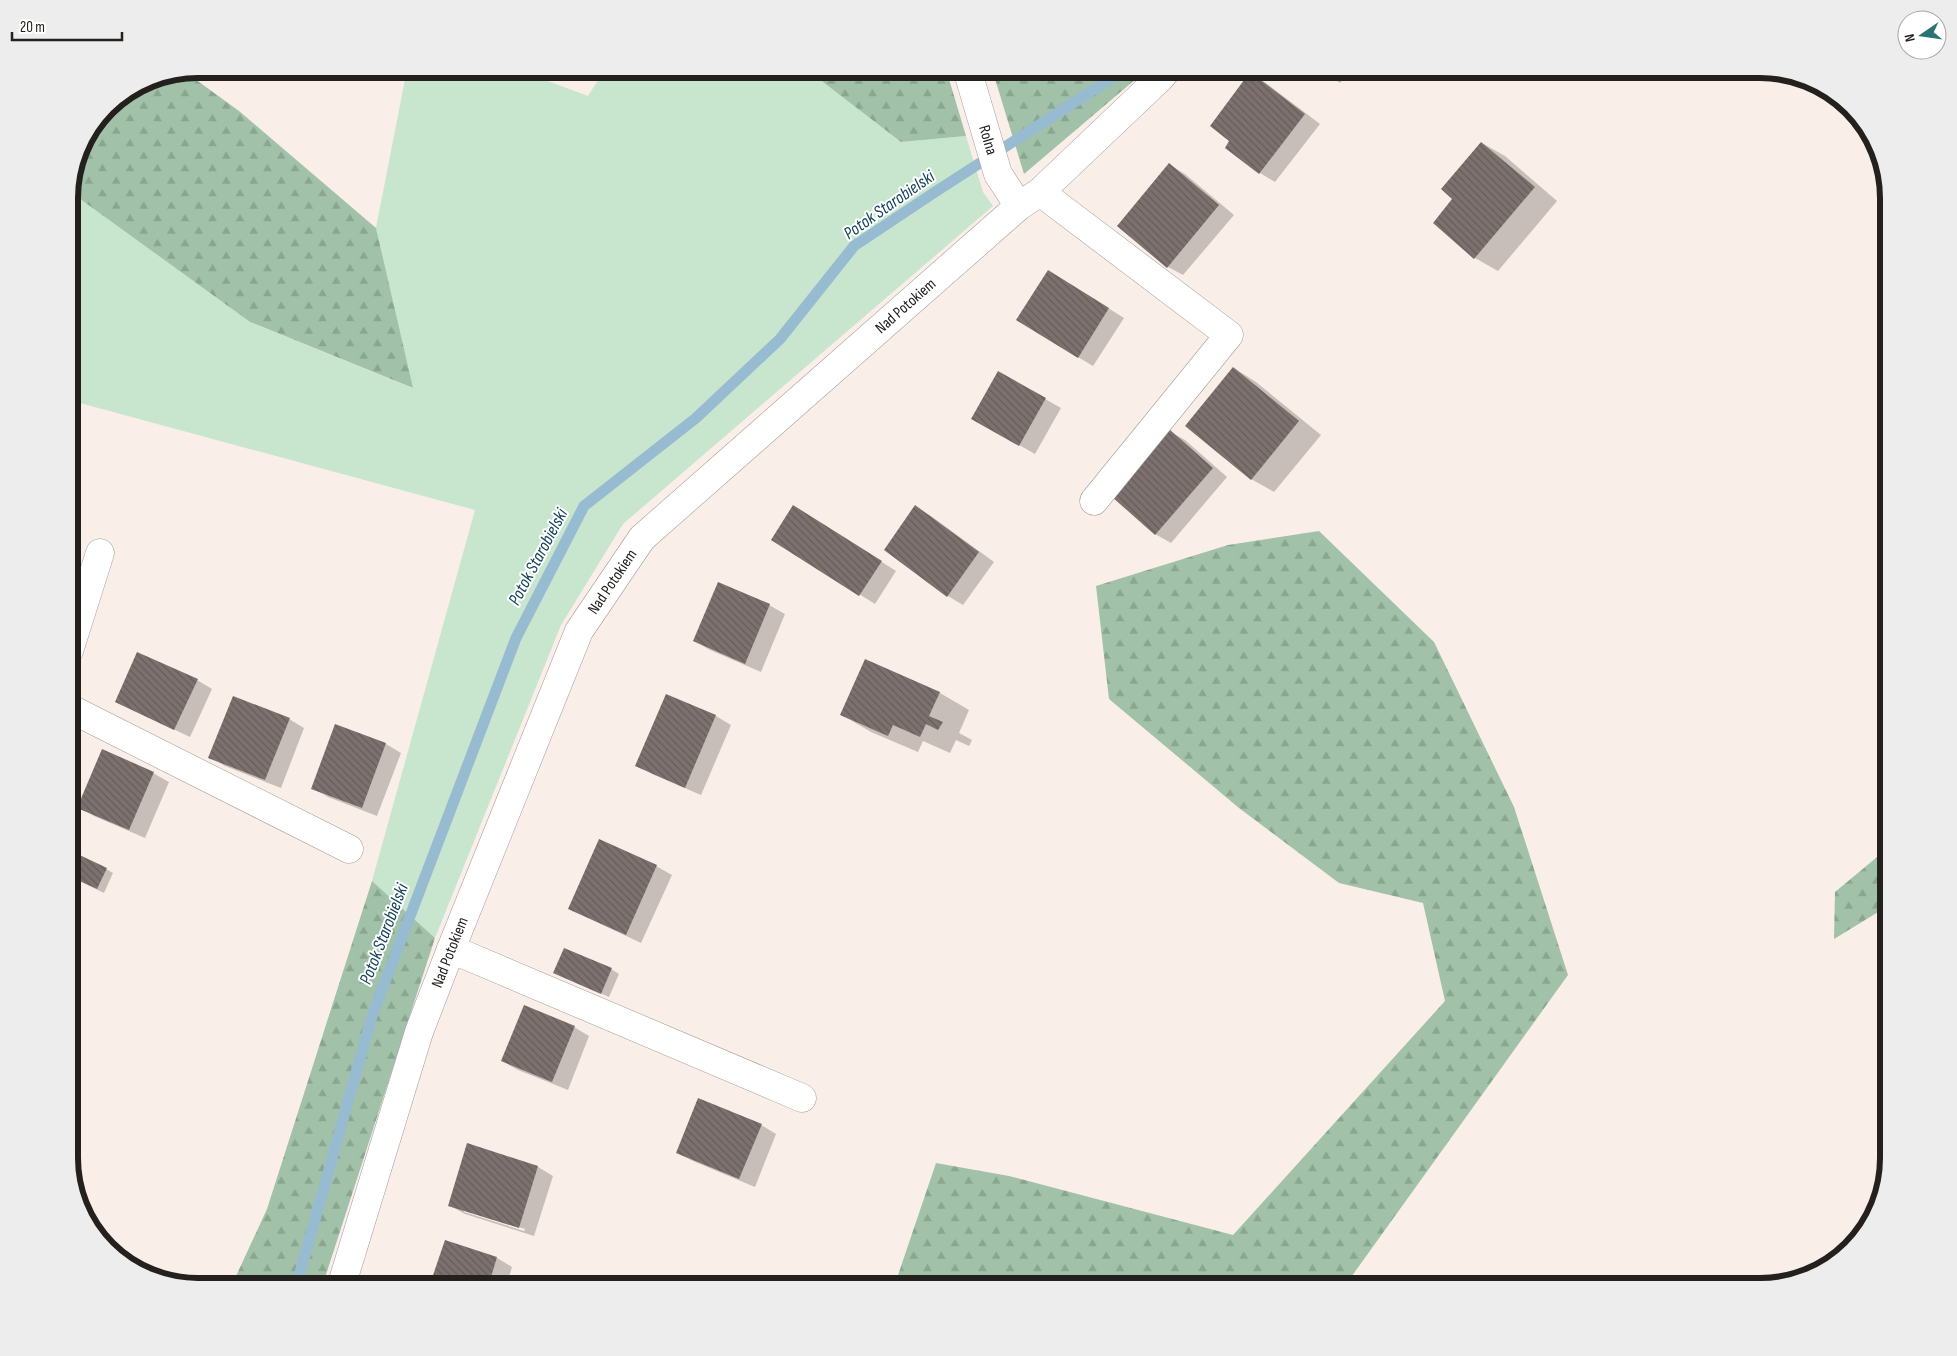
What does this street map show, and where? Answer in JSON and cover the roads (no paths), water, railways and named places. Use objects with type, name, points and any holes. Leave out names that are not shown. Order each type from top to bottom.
[{"type":"street","name":"Nad Potokiem","points":[[344,1278],[419,1032],[579,630],[642,538],[1030,199],[1161,77]]},
{"type":"street","name":"Rolna","points":[[969,78],[998,174],[1030,199],[1229,335],[1094,501]]},
{"type":"street","points":[[78,623],[100,553]]},
{"type":"street","points":[[78,712],[349,848]]},
{"type":"street","points":[[451,949],[802,1098]]},
{"type":"waterway","name":"Potok Starobielski","points":[[299,1278],[372,1016],[516,638],[584,506],[696,418],[780,339],[854,246],[1113,77]]}]
